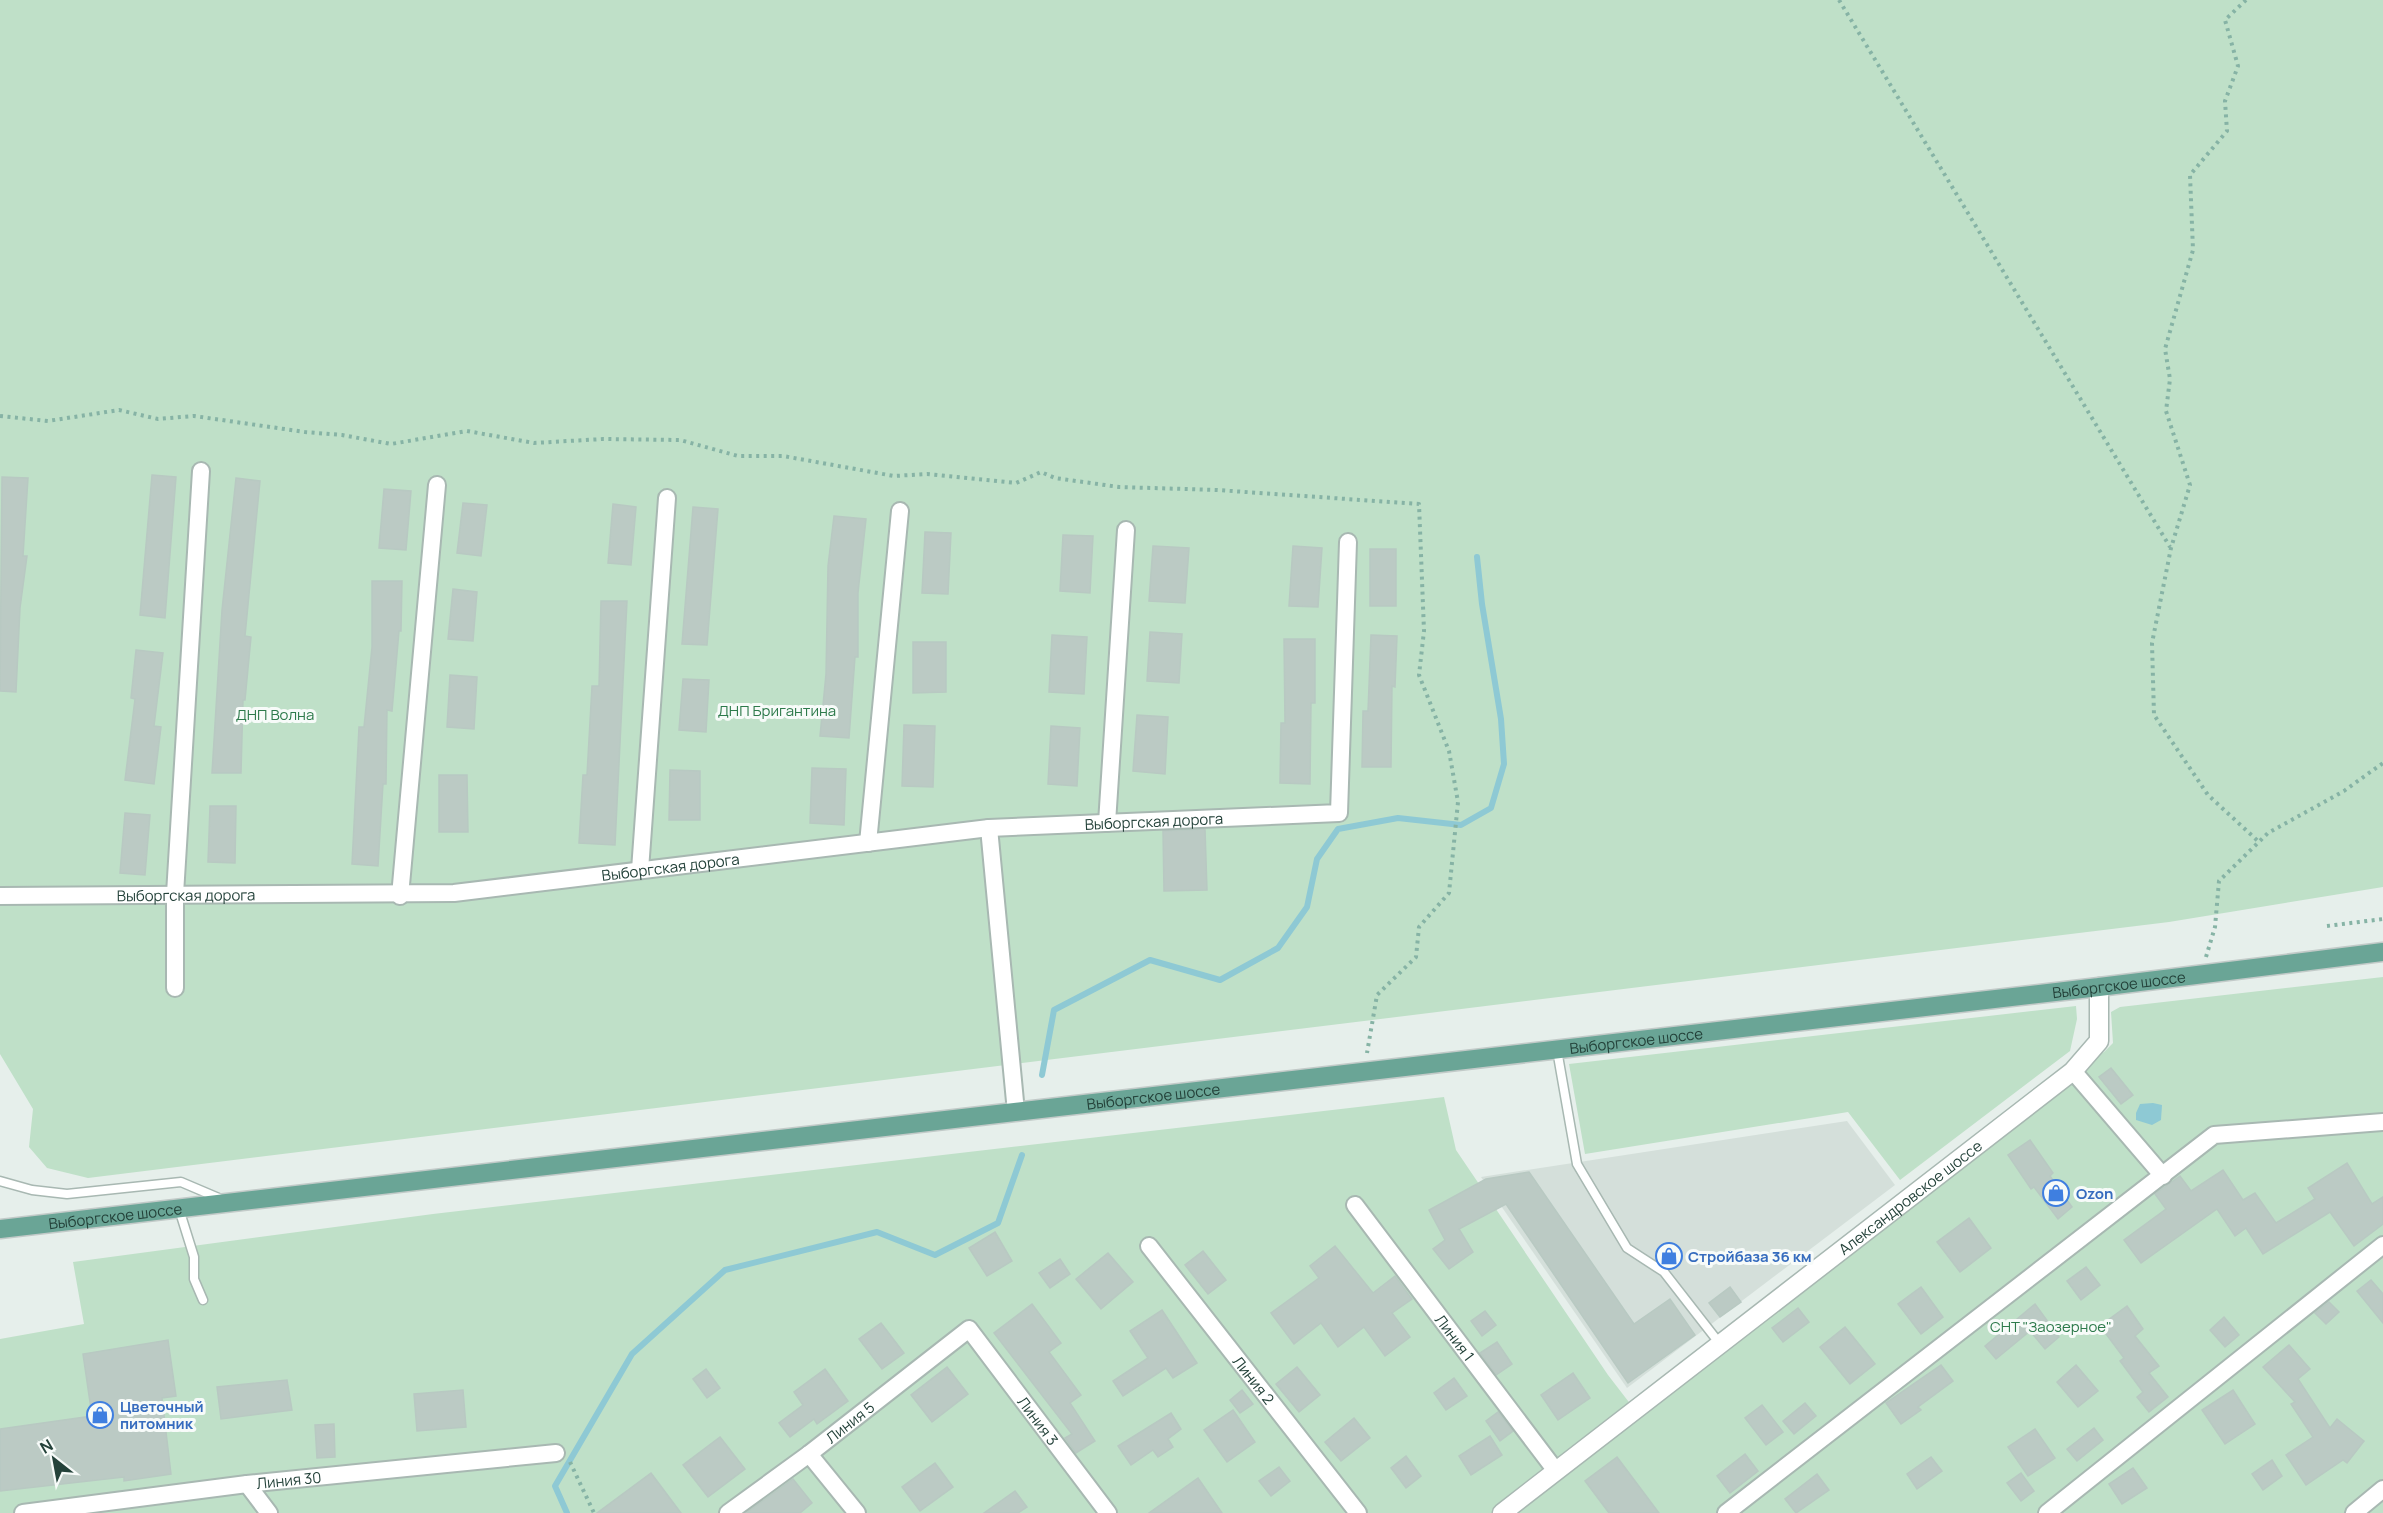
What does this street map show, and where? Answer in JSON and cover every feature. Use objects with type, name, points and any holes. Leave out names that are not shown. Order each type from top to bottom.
[{"type":"main road","name":"Выборгское шоссе","points":[[0,1229],[2099,987],[2383,952]]},
{"type":"street","points":[[175,988],[175,894],[201,471]]},
{"type":"street","points":[[400,896],[437,485]]},
{"type":"street","points":[[640,870],[667,498]]},
{"type":"street","points":[[868,843],[900,512]]},
{"type":"street","points":[[1107,823],[1126,530]]},
{"type":"street","name":"Выборгская дорога","points":[[0,896],[175,894],[400,896],[454,893],[989,828],[1338,813],[1348,542]]},
{"type":"street","points":[[989,828],[1016,1112]]},
{"type":"street","name":"Александровское шоссе","points":[[1502,1513],[2073,1071],[2099,1041],[2099,987]]},
{"type":"street","points":[[2073,1071],[2163,1176]]},
{"type":"street","points":[[1726,1513],[2214,1135],[2383,1122]]},
{"type":"street","name":"Линия 1","points":[[1355,1206],[1556,1471]]},
{"type":"street","points":[[2047,1513],[2383,1245]]},
{"type":"street","name":"Линия 2","points":[[1149,1246],[1358,1513]]},
{"type":"street","name":"Линия 5","points":[[728,1513],[809,1454],[969,1329]]},
{"type":"street","name":"Линия 3","points":[[969,1329],[1108,1513]]},
{"type":"street","name":"Линия 30","points":[[23,1513],[248,1484],[556,1453]]},
{"type":"street","points":[[809,1454],[857,1513]]},
{"type":"street","points":[[248,1484],[269,1513]]},
{"type":"street","points":[[2354,1513],[2383,1489]]},
{"type":"lane","points":[[1557,1050],[1577,1164],[1627,1248],[1664,1272],[1720,1344]]},
{"type":"lane","points":[[0,1181],[32,1190],[67,1194],[181,1182],[230,1202]]},
{"type":"lane","points":[[179,1208],[194,1257],[194,1279],[203,1300]]},
{"type":"path","points":[[1839,0],[2171,548]]},
{"type":"path","points":[[2246,0],[2225,20],[2238,66],[2226,101],[2227,132],[2190,175],[2193,250],[2165,349],[2170,379],[2166,411],[2190,485],[2171,548],[2152,643],[2154,715],[2208,795],[2259,842]]},
{"type":"path","points":[[0,416],[48,421],[119,410],[158,419],[194,416],[342,435],[391,444],[467,431],[534,443],[603,439],[680,440],[738,456],[783,456],[894,477],[927,474],[1016,483],[1041,472],[1055,478],[1119,487],[1216,490],[1419,504],[1424,631],[1419,675],[1449,751],[1458,802],[1449,893],[1441,905],[1419,927],[1416,957],[1377,995],[1365,1072]]},
{"type":"path","points":[[2201,974],[2215,927],[2219,881],[2268,833],[2344,790],[2383,763]]},
{"type":"path","points":[[2327,926],[2383,919]]},
{"type":"path","points":[[575,1469],[594,1513]]},
{"type":"shaded area","name":"Стройбаза 36 км","points":[[1847,1121],[1895,1185],[1627,1388],[1481,1177]]},
{"type":"green space","points":[[0,0],[2383,0],[2383,887],[2169,922],[88,1178],[47,1168],[29,1147],[33,1109],[0,1054]]},
{"type":"green space","name":"СНТ \"Заозерное\"","points":[[2383,977],[2383,1513],[0,1513],[0,1339],[84,1324],[73,1262],[433,1214],[1444,1097],[1456,1150],[1608,1375],[1635,1410],[2075,1069],[2104,1052],[2113,1043],[2111,1012],[2120,1007]]},
{"type":"green space","points":[[2076,1006],[2077,1019],[2070,1051],[1900,1180],[1848,1112],[1585,1154],[1569,1064]]},
{"type":"water","points":[[2140,1104],[2162,1105],[2161,1120],[2152,1125],[2136,1120]]},
{"type":"building","points":[[152,475],[176,477],[165,618],[140,615]]},
{"type":"building","points":[[2,477],[28,478],[23,556],[27,556],[20,608],[16,692],[0,691]]},
{"type":"building","points":[[236,478],[260,481],[245,636],[251,637],[245,700],[243,700],[241,773],[212,773],[222,610]]},
{"type":"building","points":[[384,489],[411,491],[406,550],[379,548]]},
{"type":"building","points":[[463,503],[487,505],[481,556],[457,553]]},
{"type":"building","points":[[613,504],[636,507],[631,565],[608,563]]},
{"type":"building","points":[[693,507],[718,509],[707,645],[682,644]]},
{"type":"building","points":[[834,516],[866,519],[858,593],[858,657],[855,657],[849,738],[820,736],[826,674],[828,566]]},
{"type":"building","points":[[925,532],[951,533],[948,594],[922,593]]},
{"type":"building","points":[[1063,535],[1093,536],[1090,593],[1060,591]]},
{"type":"building","points":[[1153,546],[1189,548],[1185,603],[1149,601]]},
{"type":"building","points":[[1293,546],[1322,548],[1318,607],[1289,606]]},
{"type":"building","points":[[1370,549],[1396,549],[1396,606],[1370,606]]},
{"type":"building","points":[[372,581],[402,581],[401,631],[399,631],[392,711],[387,710],[386,784],[383,784],[378,866],[352,864],[359,727],[364,727],[372,647]]},
{"type":"building","points":[[453,589],[477,592],[473,641],[448,639]]},
{"type":"building","points":[[601,601],[627,601],[615,845],[579,843],[583,775],[587,775],[592,686],[599,686]]},
{"type":"building","points":[[1150,632],[1182,634],[1179,683],[1147,681]]},
{"type":"building","points":[[1052,635],[1087,637],[1084,694],[1049,692]]},
{"type":"building","points":[[1371,635],[1397,636],[1395,687],[1392,686],[1391,767],[1362,767],[1363,711],[1368,711]]},
{"type":"building","points":[[1284,639],[1315,639],[1315,703],[1311,703],[1310,784],[1280,783],[1281,723],[1285,723]]},
{"type":"building","points":[[913,642],[946,642],[946,692],[913,693]]},
{"type":"building","points":[[136,650],[163,653],[154,726],[161,727],[154,784],[125,780],[135,699],[131,698]]},
{"type":"building","points":[[450,675],[477,677],[474,729],[447,727]]},
{"type":"building","points":[[683,679],[709,680],[706,732],[679,730]]},
{"type":"building","points":[[1137,715],[1168,717],[1165,774],[1133,771]]},
{"type":"building","points":[[904,725],[935,726],[933,787],[902,786]]},
{"type":"building","points":[[1051,726],[1080,728],[1077,786],[1048,784]]},
{"type":"building","points":[[812,768],[846,769],[844,825],[810,823]]},
{"type":"building","points":[[670,770],[700,771],[700,820],[669,820]]},
{"type":"building","points":[[439,775],[467,775],[468,832],[439,832]]},
{"type":"building","points":[[210,806],[236,806],[235,863],[208,862]]},
{"type":"building","points":[[125,813],[150,815],[145,875],[120,873]]},
{"type":"building","points":[[1205,829],[1207,890],[1164,891],[1163,831]]},
{"type":"building","points":[[2111,1068],[2133,1095],[2121,1104],[2099,1077]]},
{"type":"building","points":[[2030,1140],[2053,1173],[2050,1176],[2072,1207],[2058,1219],[2034,1187],[2031,1189],[2008,1155]]},
{"type":"building","points":[[2347,1163],[2372,1204],[2383,1197],[2383,1224],[2354,1246],[2330,1212],[2263,1254],[2246,1228],[2235,1236],[2217,1209],[2141,1263],[2124,1240],[2166,1209],[2155,1194],[2180,1176],[2191,1191],[2223,1170],[2243,1200],[2255,1193],[2276,1223],[2315,1199],[2308,1188]]},
{"type":"building","points":[[1529,1172],[1634,1324],[1670,1299],[1695,1335],[1628,1383],[1506,1204],[1459,1229],[1473,1252],[1449,1269],[1433,1249],[1445,1240],[1429,1210],[1486,1179]]},
{"type":"building","points":[[1969,1218],[1991,1248],[1960,1272],[1937,1242]]},
{"type":"building","points":[[995,1232],[1012,1261],[987,1276],[969,1248]]},
{"type":"building","points":[[1335,1246],[1373,1293],[1395,1276],[1412,1299],[1392,1313],[1410,1337],[1385,1356],[1364,1327],[1338,1347],[1321,1323],[1294,1344],[1271,1313],[1319,1278],[1310,1266]]},
{"type":"building","points":[[1203,1251],[1226,1280],[1208,1294],[1185,1265]]},
{"type":"building","points":[[1108,1253],[1133,1282],[1101,1309],[1076,1279]]},
{"type":"building","points":[[1060,1259],[1070,1274],[1050,1288],[1039,1273]]},
{"type":"building","points":[[2086,1267],[2100,1285],[2081,1300],[2067,1281]]},
{"type":"building","points":[[2371,1280],[2383,1294],[2383,1323],[2357,1291]]},
{"type":"building","points":[[1730,1287],[1741,1302],[1720,1317],[1709,1303]]},
{"type":"building","points":[[1921,1287],[1943,1317],[1921,1334],[1898,1304]]},
{"type":"building","points":[[2329,1302],[2339,1312],[2326,1324],[2315,1313]]},
{"type":"building","points":[[1032,1304],[1061,1343],[1049,1352],[1081,1395],[1070,1403],[1095,1441],[1076,1453],[1065,1438],[1072,1434],[994,1333]]},
{"type":"building","points":[[2035,1304],[2059,1337],[2045,1349],[2030,1331],[1996,1359],[1985,1346]]},
{"type":"building","points":[[2127,1306],[2143,1329],[2135,1336],[2159,1366],[2149,1373],[2168,1397],[2149,1412],[2137,1397],[2143,1392],[2120,1361],[2124,1358],[2100,1326]]},
{"type":"building","points":[[1798,1308],[1809,1322],[1783,1342],[1772,1328]]},
{"type":"building","points":[[1162,1310],[1197,1363],[1173,1378],[1166,1368],[1123,1396],[1113,1381],[1148,1358],[1130,1331]]},
{"type":"building","points":[[1485,1311],[1496,1325],[1482,1336],[1471,1321]]},
{"type":"building","points":[[2224,1317],[2239,1335],[2225,1347],[2210,1330]]},
{"type":"building","points":[[881,1323],[904,1353],[882,1369],[859,1339]]},
{"type":"building","points":[[1845,1327],[1875,1364],[1850,1384],[1820,1347]]},
{"type":"building","points":[[168,1340],[176,1396],[162,1398],[171,1474],[124,1481],[124,1477],[0,1491],[0,1429],[92,1416],[83,1354]]},
{"type":"building","points":[[1497,1342],[1512,1364],[1496,1375],[1480,1353]]},
{"type":"building","points":[[2289,1345],[2310,1369],[2298,1379],[2330,1428],[2337,1419],[2364,1441],[2347,1463],[2343,1460],[2306,1485],[2286,1455],[2313,1437],[2291,1404],[2295,1402],[2263,1367]]},
{"type":"building","points":[[1941,1365],[1953,1381],[1918,1407],[1921,1410],[1901,1424],[1886,1403]]},
{"type":"building","points":[[2076,1365],[2098,1391],[2078,1407],[2057,1382]]},
{"type":"building","points":[[947,1367],[968,1394],[932,1422],[911,1395]]},
{"type":"building","points":[[1297,1367],[1320,1395],[1299,1412],[1276,1384]]},
{"type":"building","points":[[706,1369],[720,1388],[707,1398],[693,1379]]},
{"type":"building","points":[[825,1369],[848,1401],[817,1424],[814,1419],[790,1437],[779,1423],[803,1405],[794,1392]]},
{"type":"building","points":[[1573,1373],[1590,1398],[1558,1420],[1541,1395]]},
{"type":"building","points":[[1454,1378],[1467,1396],[1446,1410],[1434,1393]]},
{"type":"building","points":[[287,1380],[292,1410],[221,1419],[217,1387]]},
{"type":"building","points":[[463,1390],[466,1427],[417,1431],[414,1394]]},
{"type":"building","points":[[1242,1390],[1253,1404],[1240,1413],[1230,1400]]},
{"type":"building","points":[[2233,1390],[2255,1424],[2225,1444],[2202,1410]]},
{"type":"building","points":[[1805,1403],[1816,1416],[1794,1434],[1783,1421]]},
{"type":"building","points":[[1762,1405],[1783,1432],[1766,1445],[1745,1418]]},
{"type":"building","points":[[1233,1410],[1255,1442],[1227,1462],[1204,1430]]},
{"type":"building","points":[[1498,1412],[1513,1431],[1500,1441],[1486,1421]]},
{"type":"building","points":[[1171,1413],[1181,1429],[1168,1439],[1173,1447],[1158,1457],[1153,1450],[1131,1465],[1118,1446]]},
{"type":"building","points":[[1354,1418],[1370,1438],[1341,1461],[1325,1442]]},
{"type":"building","points":[[334,1424],[335,1457],[317,1458],[315,1425]]},
{"type":"building","points":[[2094,1428],[2103,1440],[2077,1461],[2067,1449]]},
{"type":"building","points":[[2035,1429],[2055,1458],[2028,1476],[2008,1447]]},
{"type":"building","points":[[1490,1436],[1502,1455],[1471,1475],[1459,1456]]},
{"type":"building","points":[[720,1437],[745,1469],[708,1497],[683,1465]]},
{"type":"building","points":[[1745,1454],[1758,1471],[1730,1493],[1717,1476]]},
{"type":"building","points":[[1406,1456],[1421,1476],[1406,1488],[1391,1468]]},
{"type":"building","points":[[1617,1457],[1659,1513],[1609,1513],[1585,1481]]},
{"type":"building","points":[[1931,1457],[1942,1471],[1917,1489],[1907,1474]]},
{"type":"building","points":[[2272,1460],[2282,1476],[2263,1490],[2252,1474]]},
{"type":"building","points":[[935,1463],[953,1487],[920,1511],[902,1487]]},
{"type":"building","points":[[1279,1467],[1290,1481],[1271,1496],[1259,1481]]},
{"type":"building","points":[[2133,1468],[2147,1488],[2122,1504],[2109,1484]]},
{"type":"building","points":[[651,1473],[681,1513],[597,1513]]},
{"type":"building","points":[[2021,1473],[2034,1491],[2021,1501],[2007,1483]]},
{"type":"building","points":[[1817,1474],[1829,1490],[1796,1513],[1785,1499]]},
{"type":"building","points":[[1198,1478],[1222,1513],[1149,1513]]},
{"type":"building","points":[[793,1479],[812,1503],[800,1513],[746,1513]]},
{"type":"building","points":[[1015,1491],[1027,1507],[1018,1513],[984,1513]]},
{"type":"waterway","points":[[1042,1075],[1054,1010],[1150,960],[1220,980],[1278,948],[1307,907],[1317,859],[1338,829],[1398,818],[1461,825],[1491,808],[1504,764],[1501,719],[1482,604],[1477,557]]},
{"type":"waterway","points":[[567,1513],[555,1486],[632,1354],[725,1270],[877,1232],[935,1255],[998,1223],[1022,1155]]},
{"type":"place","name":"Ozon","points":[[2056,1193]]},
{"type":"place","name":"Стройбаза 36 км","points":[[1669,1256]]},
{"type":"place","name":"Цветочный питомник","points":[[100,1415]]},
{"type":"park label","name":"ДНП Бригантина","points":[[777,710]]},
{"type":"park label","name":"ДНП Волна","points":[[275,714]]}]
